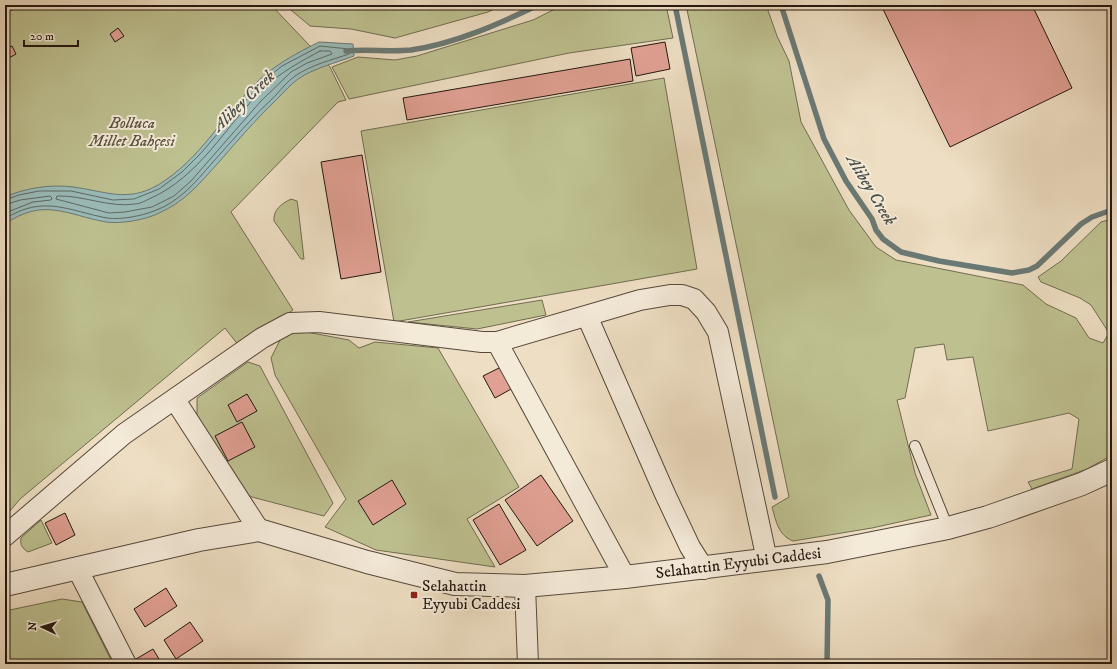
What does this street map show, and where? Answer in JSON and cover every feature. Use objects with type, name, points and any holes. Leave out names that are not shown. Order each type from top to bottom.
[{"type":"street","points":[[5,536],[124,434],[274,330],[290,323],[318,315],[482,342],[497,342],[640,300],[670,295],[682,295],[694,299],[706,312],[718,332],[767,560]]},
{"type":"street","points":[[587,316],[665,494],[690,547],[704,569]]},
{"type":"street","points":[[497,342],[626,577]]},
{"type":"street","points":[[175,400],[259,530]]},
{"type":"street","name":"Selahattin Eyyubi Caddesi","points":[[5,585],[199,540],[259,530],[367,562],[455,584],[525,586],[704,569],[827,552],[948,528],[988,518],[1082,484],[1112,470]]},
{"type":"street","points":[[77,568],[126,664]]},
{"type":"street","points":[[525,586],[528,664]]},
{"type":"lane","points":[[915,446],[948,528]]},
{"type":"green space","name":"Bolluca Millet Bahçesi","points":[[32,5],[271,5],[330,67],[346,100],[338,102],[231,212],[293,310],[239,346],[225,328],[20,499],[5,517],[5,12]]},
{"type":"green space","points":[[285,5],[503,5],[488,12],[395,38],[351,29],[310,26]]},
{"type":"green space","points":[[563,5],[666,5],[673,38],[569,53],[349,99],[332,67],[358,57],[395,60],[417,56],[533,20]]},
{"type":"green space","points":[[686,5],[766,5],[777,36],[789,61],[801,122],[849,210],[876,247],[896,260],[1023,285],[1046,304],[1076,318],[1089,338],[1103,343],[1109,333],[1091,305],[1080,298],[1041,282],[1038,277],[1061,261],[1101,222],[1112,219],[1112,455],[1087,469],[1032,489],[1028,482],[1072,469],[1079,419],[1069,413],[988,431],[973,357],[947,360],[944,344],[915,348],[905,398],[897,400],[915,473],[931,515],[872,528],[793,541],[784,535],[778,527],[772,507],[789,497]]},
{"type":"green space","points":[[664,78],[697,269],[394,322],[361,131]]},
{"type":"green space","points":[[291,199],[297,201],[304,259],[301,259],[274,221],[278,208]]},
{"type":"green space","points":[[542,300],[546,315],[477,329],[408,322]]},
{"type":"green space","points":[[301,331],[349,340],[359,348],[375,342],[438,348],[519,487],[467,519],[495,567],[376,550],[325,527],[346,499],[275,375],[271,358],[282,336]]},
{"type":"green space","points":[[248,362],[260,366],[333,503],[324,516],[252,497],[240,490],[197,420],[197,398]]},
{"type":"green space","points":[[41,520],[52,543],[28,552],[22,546],[21,538]]},
{"type":"green space","points":[[62,599],[82,602],[113,664],[5,664],[5,611]]},
{"type":"water","points":[[319,42],[353,44],[354,56],[318,69],[295,81],[255,121],[198,185],[176,204],[152,216],[125,222],[106,222],[67,212],[44,210],[32,211],[5,224],[5,197],[21,191],[47,186],[65,186],[126,195],[147,190],[158,185],[187,163],[258,81],[279,64]]},
{"type":"building","points":[[881,5],[1032,5],[1072,88],[950,147]]},
{"type":"building","points":[[118,28],[124,36],[115,42],[110,34]]},
{"type":"building","points":[[665,42],[670,69],[636,76],[631,48]]},
{"type":"building","points":[[12,46],[16,54],[7,59],[5,49]]},
{"type":"building","points":[[630,59],[633,81],[407,120],[403,98]]},
{"type":"building","points":[[362,155],[381,272],[341,279],[321,162]]},
{"type":"building","points":[[501,367],[513,388],[495,398],[483,376]]},
{"type":"building","points":[[247,394],[257,411],[237,422],[228,405]]},
{"type":"building","points":[[242,422],[255,447],[228,461],[215,436]]},
{"type":"building","points":[[541,475],[573,521],[537,546],[505,500]]},
{"type":"building","points":[[392,480],[406,504],[373,525],[358,501]]},
{"type":"building","points":[[499,504],[526,550],[500,565],[473,520]]},
{"type":"building","points":[[65,513],[75,535],[56,545],[45,523]]},
{"type":"building","points":[[166,588],[177,606],[145,627],[134,609]]},
{"type":"building","points":[[190,622],[203,641],[176,659],[164,640]]},
{"type":"building","points":[[153,649],[162,664],[133,664],[131,662]]},
{"type":"waterway","name":"Alibey Creek","points":[[346,51],[403,51],[444,43],[476,32],[538,5]]},
{"type":"waterway","points":[[675,5],[775,497]]},
{"type":"waterway","name":"Alibey Creek","points":[[781,5],[824,139],[846,181],[872,219],[876,230],[883,239],[901,252],[939,261],[1012,273],[1029,270],[1037,266],[1081,224],[1092,217],[1112,210]]},
{"type":"waterway","points":[[819,576],[828,600],[827,664]]},
{"type":"place","name":"Selahattin Eyyubi Caddesi","points":[[414,595]]}]
